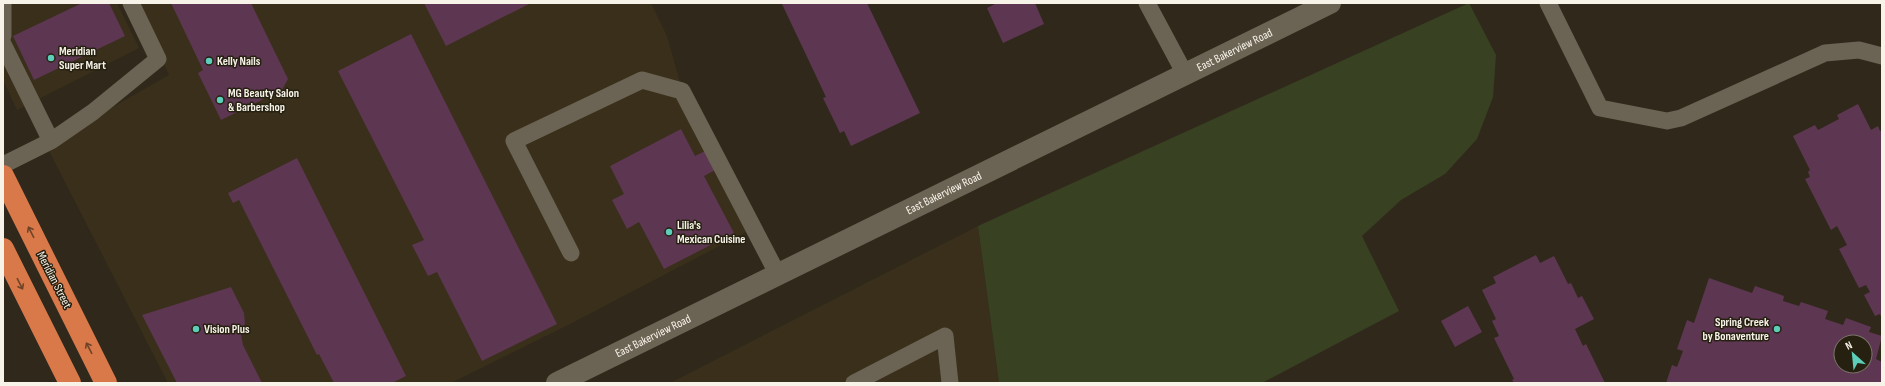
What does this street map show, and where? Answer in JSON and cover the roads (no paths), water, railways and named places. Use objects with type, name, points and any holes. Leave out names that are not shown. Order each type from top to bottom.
[{"type":"highway","name":"Meridian Street","points":[[3,176],[106,383]]},
{"type":"highway","points":[[3,249],[70,383]]},
{"type":"main road","name":"East Bakerview Road","points":[[557,383],[1330,3]]},
{"type":"lane","points":[[3,3],[3,36]]},
{"type":"lane","points":[[3,165],[51,141],[93,112],[158,59],[131,3]]},
{"type":"lane","points":[[1147,3],[1185,74]]},
{"type":"lane","points":[[1548,3],[1600,108],[1667,121],[1681,118],[1825,53],[1859,50],[1882,56]]},
{"type":"lane","points":[[3,44],[51,141]]},
{"type":"lane","points":[[571,253],[514,141],[642,80],[682,91],[778,275]]},
{"type":"lane","points":[[854,383],[945,336],[950,383]]},
{"type":"place","name":"Meridian Super Mart","points":[[51,58]]},
{"type":"place","name":"Kelly Nails","points":[[209,61]]},
{"type":"place","name":"MG Beauty Salon & Barbershop","points":[[220,100]]},
{"type":"place","name":"Lilia's Mexican Cuisine","points":[[669,232]]},
{"type":"place","name":"Vision Plus","points":[[196,329]]},
{"type":"place","name":"Spring Creek by Bonaventure","points":[[1777,329]]}]
